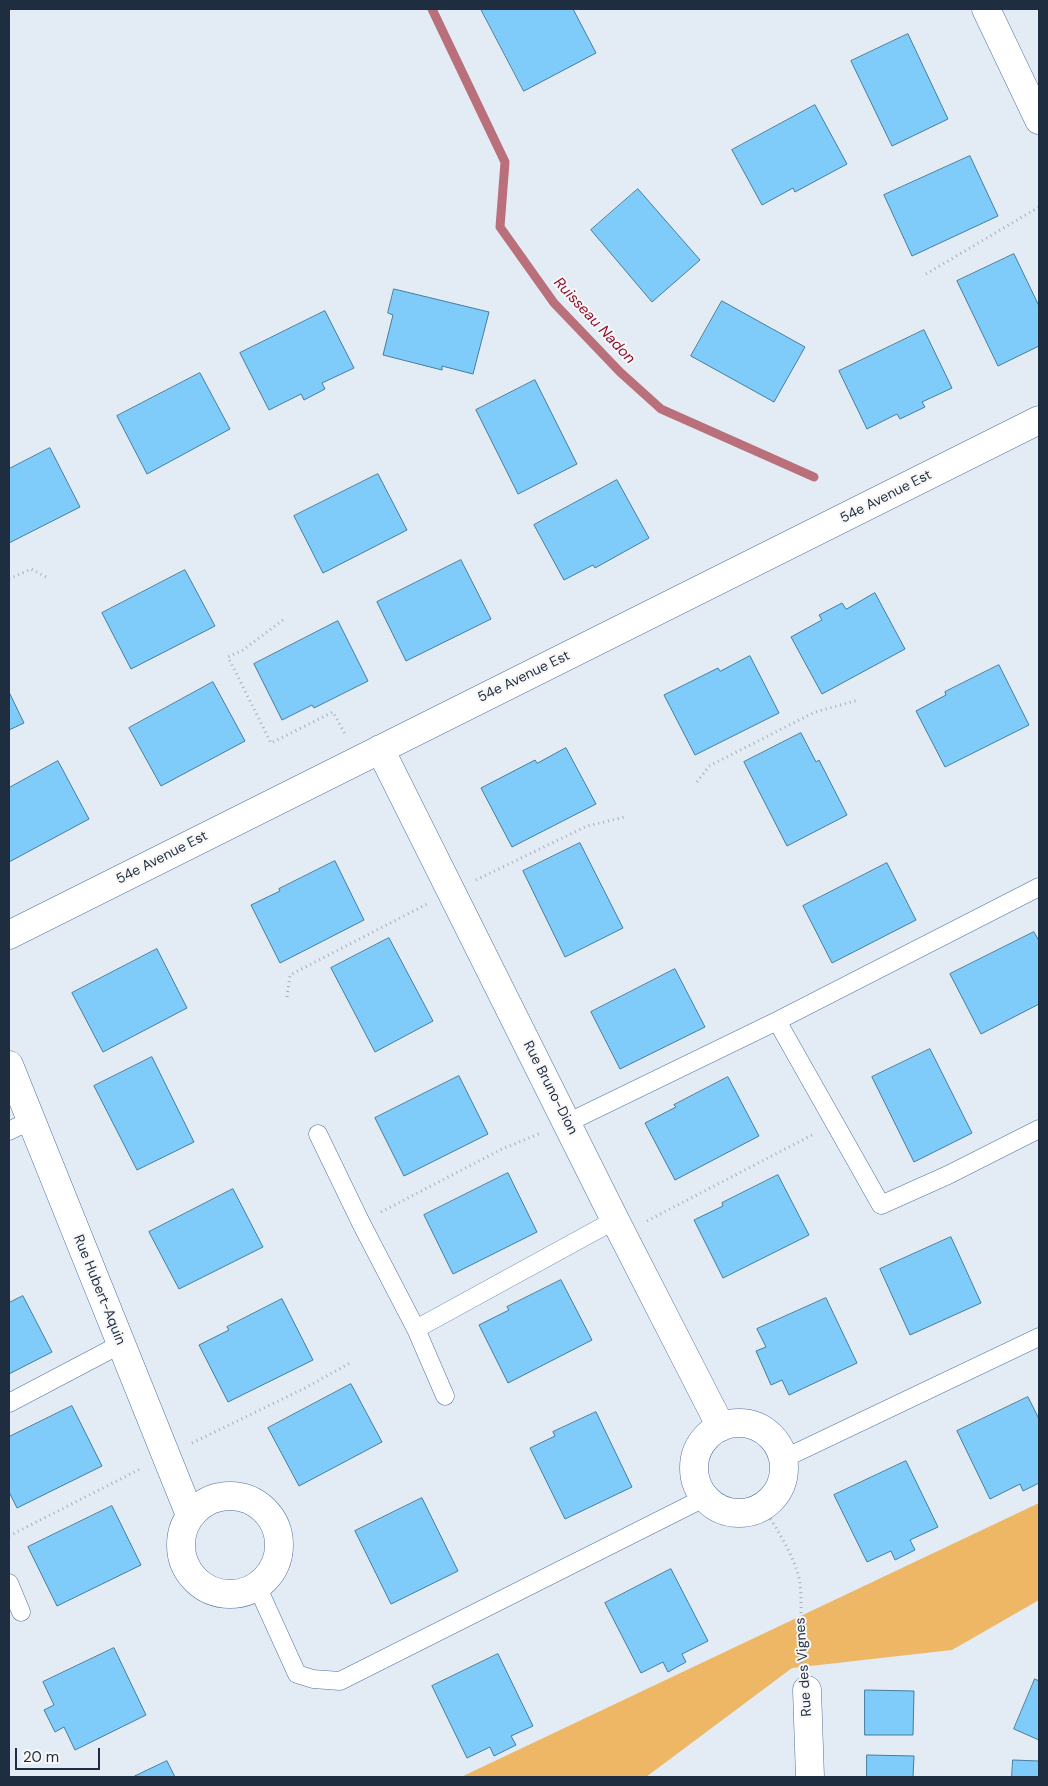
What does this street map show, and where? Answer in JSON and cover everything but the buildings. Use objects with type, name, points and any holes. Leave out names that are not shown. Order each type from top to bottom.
[{"type":"street","points":[[986,9],[1039,120]]},
{"type":"street","name":"54e Avenue Est","points":[[9,935],[1039,420]]},
{"type":"street","name":"Rue Bruno-Dion","points":[[380,749],[721,1427]]},
{"type":"street","name":"Rue Hubert-Aquin","points":[[9,1065],[20,1125],[121,1344],[190,1515]]},
{"type":"street","points":[[744,1423],[757,1427],[770,1436],[777,1444],[783,1459],[783,1474],[779,1490],[773,1499],[762,1506],[738,1514],[720,1510],[704,1498],[696,1484],[693,1463],[698,1448],[702,1441],[728,1424],[744,1423]]},
{"type":"street","points":[[235,1496],[250,1500],[265,1510],[272,1519],[278,1535],[279,1552],[274,1568],[267,1578],[257,1586],[253,1589],[229,1595],[209,1591],[192,1578],[183,1563],[180,1539],[185,1523],[190,1515],[203,1503],[218,1497],[235,1496]]},
{"type":"street","name":"Rue des Vignes","points":[[807,1690],[810,1777]]},
{"type":"lane","points":[[567,1123],[777,1021],[1039,887]]},
{"type":"lane","points":[[777,1021],[881,1205],[948,1175],[1039,1130]]},
{"type":"lane","points":[[318,1134],[361,1223],[416,1329],[445,1396]]},
{"type":"lane","points":[[416,1329],[619,1226]]},
{"type":"lane","points":[[783,1459],[1039,1337]]},
{"type":"lane","points":[[9,1403],[121,1344]]},
{"type":"lane","points":[[257,1586],[297,1674],[313,1679],[340,1681],[704,1498]]},
{"type":"lane","points":[[9,1583],[21,1612]]},
{"type":"path","points":[[926,274],[1039,207]]},
{"type":"path","points":[[9,579],[31,568],[48,578]]},
{"type":"path","points":[[283,620],[243,650],[228,657],[271,743],[333,712],[345,734]]},
{"type":"path","points":[[697,782],[709,766],[815,712],[858,700]]},
{"type":"path","points":[[361,1223],[502,1149],[567,1123]]},
{"type":"path","points":[[619,1226],[835,1123]]},
{"type":"path","name":"Rue des Vignes","points":[[762,1506],[788,1550],[799,1578],[800,1648],[807,1690]]},
{"type":"shaded area","points":[[1039,1503],[1039,1600],[952,1650],[792,1668],[646,1777],[461,1777]]},
{"type":"waterway","name":"Ruisseau Nadon","points":[[432,9],[505,162],[500,227],[554,303],[620,372],[661,409],[814,477]]}]
